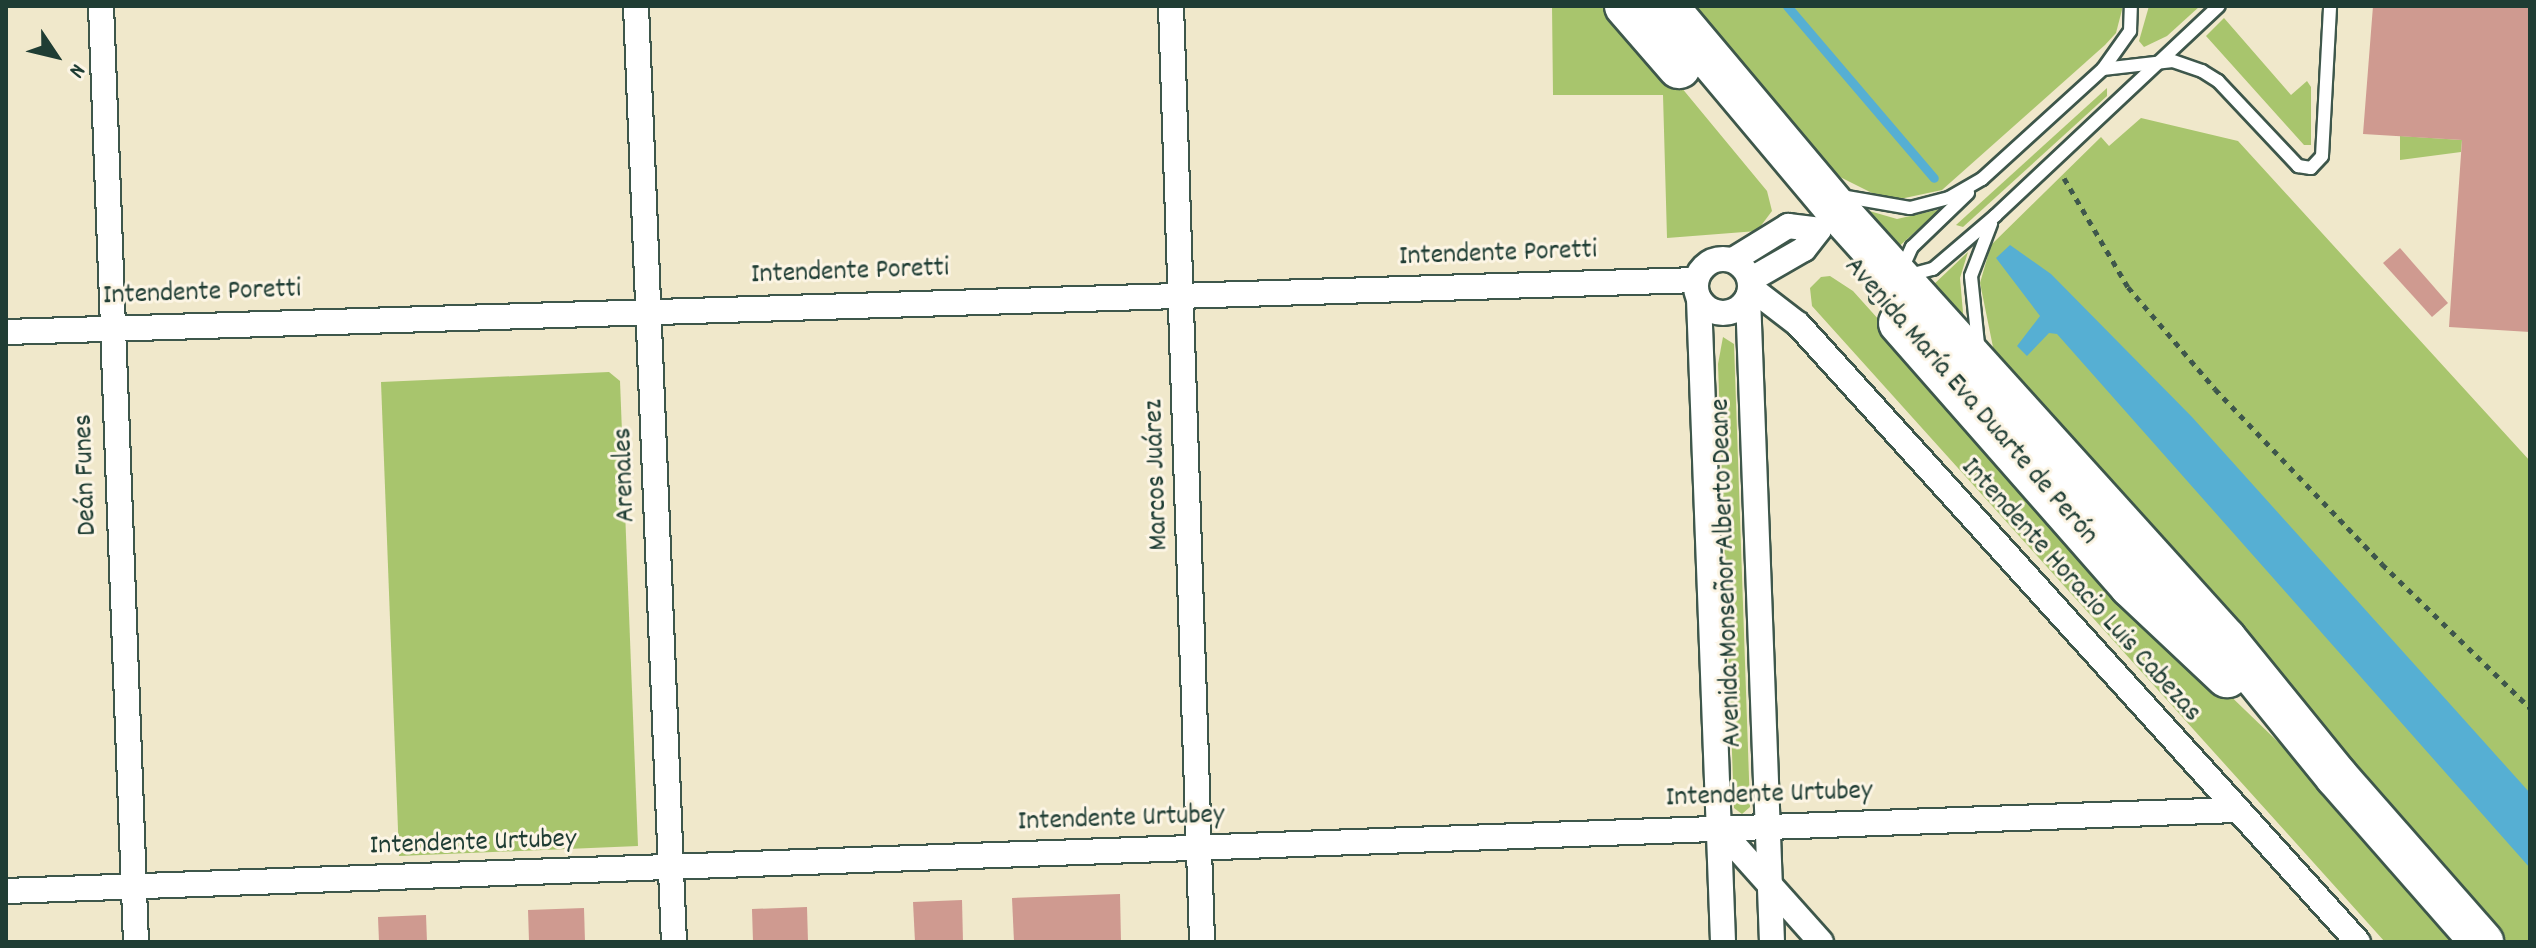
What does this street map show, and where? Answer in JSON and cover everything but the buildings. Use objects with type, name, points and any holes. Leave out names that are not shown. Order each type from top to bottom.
[{"type":"highway","name":"Avenida María Eva Duarte de Perón","points":[[1626,6],[1826,211]]},
{"type":"highway","name":"Avenida María Eva Duarte de Perón","points":[[1666,6],[1887,287],[2144,600],[2337,777]]},
{"type":"highway","name":"Avenida María Eva Duarte de Perón","points":[[1887,287],[1992,381],[2225,639],[2337,777],[2482,942]]},
{"type":"street","name":"Deán Funes","points":[[101,6],[136,942]]},
{"type":"street","name":"Arenales","points":[[636,6],[674,942]]},
{"type":"street","name":"Marcos Juárez","points":[[1171,6],[1183,294],[1202,942]]},
{"type":"street","points":[[1826,211],[1804,249],[1750,288],[1729,313],[1712,311],[1698,289],[1714,259],[1733,260],[1788,226],[1826,211]]},
{"type":"street","points":[[1733,260],[1750,288]]},
{"type":"street","name":"Intendente Horacio Luis Cabezas","points":[[1750,288],[1798,324],[2358,942]]},
{"type":"street","name":"Avenida Monseñor Alberto Deane","points":[[1750,288],[1772,942]]},
{"type":"street","name":"Intendente Poretti","points":[[6,332],[649,308],[1183,294],[1698,289]]},
{"type":"street","name":"Avenida Monseñor Alberto Deane","points":[[1698,289],[1723,942]]},
{"type":"street","name":"Intendente Urtubey","points":[[6,891],[2238,810]]},
{"type":"street","points":[[1719,828],[1821,942]]},
{"type":"lane","points":[[1887,287],[1912,247],[2103,69],[2130,31],[2131,6]]},
{"type":"lane","points":[[1887,287],[1933,269],[1995,216],[2219,6]]},
{"type":"lane","points":[[2103,69],[2158,62],[2185,63],[2218,81],[2298,166],[2311,168],[2322,156],[2330,6]]},
{"type":"lane","points":[[1826,211],[1910,208],[1949,198],[1982,179]]},
{"type":"lane","points":[[1992,381],[1976,336],[1970,297],[1976,254],[1995,216]]},
{"type":"path","points":[[2060,174],[2128,287],[2215,389],[2382,564],[2530,708]]},
{"type":"green space","points":[[1552,6],[1614,6],[1767,191],[1772,211],[1757,231],[1667,238],[1663,95],[1553,95]]},
{"type":"green space","points":[[1679,6],[2123,6],[2116,33],[2105,45],[1942,190],[1900,199],[1872,193],[1834,174]]},
{"type":"green space","points":[[2149,6],[2200,6],[2167,36],[2144,47],[2139,41]]},
{"type":"green space","points":[[2224,18],[2291,95],[2307,81],[2311,87],[2311,145],[2304,145],[2206,36]]},
{"type":"green space","points":[[2107,88],[2107,96],[1963,227],[1956,225]]},
{"type":"green space","points":[[2141,118],[2238,141],[2530,461],[2530,942],[2504,942],[1994,352],[1980,283],[1991,245],[2101,137],[2109,146]]},
{"type":"green space","points":[[2400,136],[2462,140],[2461,152],[2400,160]]},
{"type":"green space","points":[[1859,208],[1897,219],[1941,209],[1896,249]]},
{"type":"green space","points":[[1968,252],[1960,278],[1964,324],[1932,286]]},
{"type":"green space","points":[[1830,276],[1853,291],[2131,600],[2305,768],[2464,942],[2385,942],[1812,306],[1810,288],[1821,277]]},
{"type":"green space","points":[[1723,337],[1734,344],[1750,807],[1742,814],[1734,808],[1718,364]]},
{"type":"green space","points":[[609,372],[620,381],[638,846],[399,856],[381,382]]},
{"type":"water","points":[[2010,245],[2051,274],[2192,417],[2530,793],[2530,868],[2057,334],[2049,333],[2027,356],[2017,346],[2040,316],[1996,258]]},
{"type":"waterway","points":[[1787,6],[1934,178]]}]
